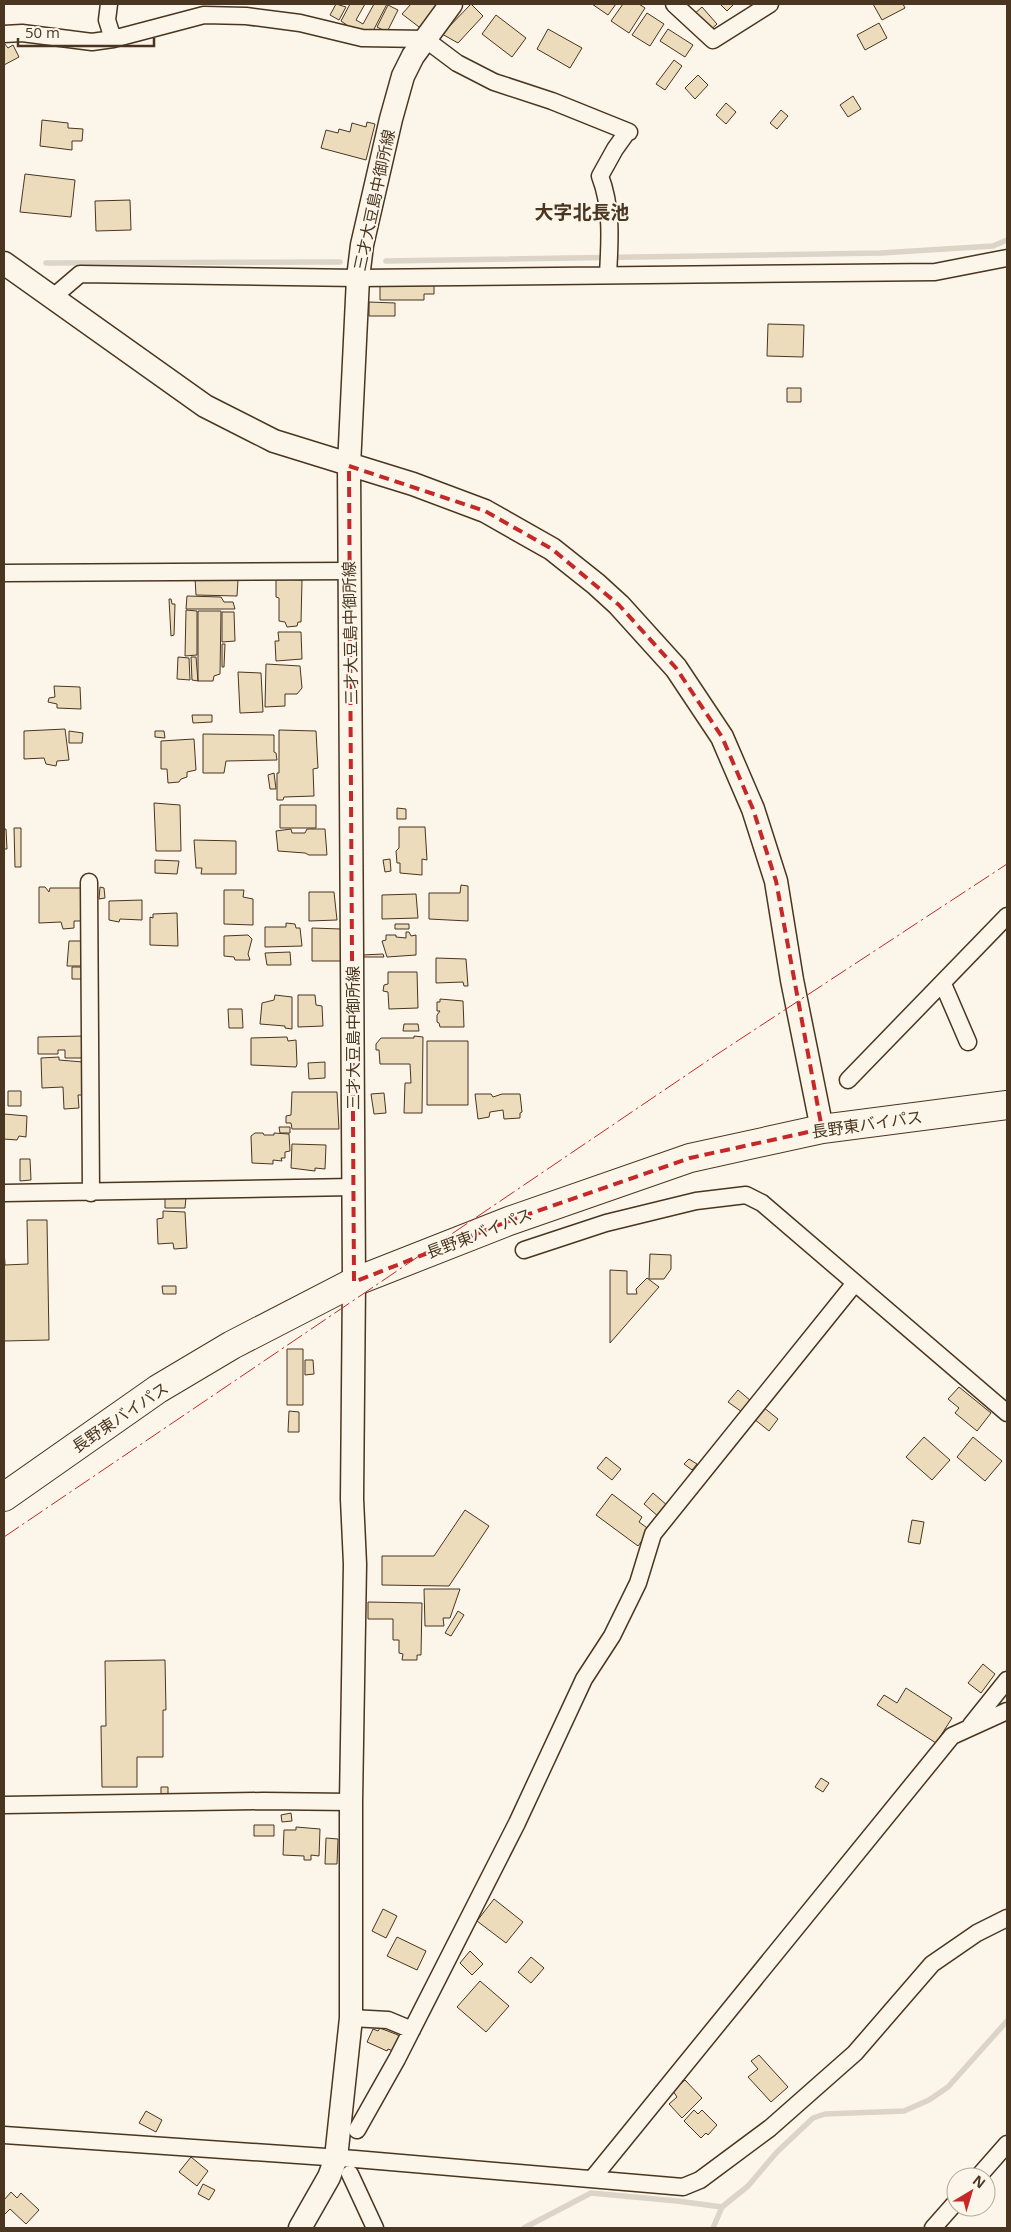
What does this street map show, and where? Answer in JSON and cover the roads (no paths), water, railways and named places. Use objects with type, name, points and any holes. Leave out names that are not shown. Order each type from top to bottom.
[{"type":"highway","name":"長野東バイパス","points":[[4,1497],[158,1389],[232,1346],[354,1282],[509,1221],[690,1158],[822,1129],[1007,1105]]},
{"type":"street","points":[[109,4],[106,20],[113,39]]},
{"type":"street","name":"三才大豆島中御所線","points":[[300,2228],[329,2177],[343,2166],[351,2018],[354,1282],[349,466],[358,274],[362,245],[391,119],[403,76],[425,39],[450,4]]},
{"type":"street","points":[[674,4],[713,40],[770,4]]},
{"type":"street","points":[[4,34],[22,33],[92,42],[113,39],[204,15],[246,16],[300,23],[362,38],[425,39],[457,63],[494,82],[552,100],[627,134],[615,149],[600,176],[606,192],[610,242],[608,274]]},
{"type":"street","points":[[52,298],[80,274],[934,272],[1007,258]]},
{"type":"street","points":[[4,263],[205,406],[274,441],[349,466],[412,484],[485,511],[552,549],[619,605],[676,668],[722,737],[753,808],[776,881],[792,980],[822,1129]]},
{"type":"street","points":[[4,573],[349,571]]},
{"type":"street","points":[[89,882],[91,1193]]},
{"type":"street","points":[[848,1080],[1007,916]]},
{"type":"street","points":[[943,984],[968,1042]]},
{"type":"street","points":[[4,1193],[353,1187]]},
{"type":"street","points":[[524,1250],[615,1221],[696,1201],[746,1195],[762,1203],[1007,1413]]},
{"type":"street","points":[[357,2130],[412,2030],[517,1823],[584,1679],[612,1636],[638,1583],[653,1534],[855,1283]]},
{"type":"street","points":[[968,1728],[1007,1680]]},
{"type":"street","points":[[592,2179],[952,1736],[1007,1711]]},
{"type":"street","points":[[4,1804],[263,1801],[351,1802]]},
{"type":"street","points":[[4,2135],[343,2166],[592,2179],[683,2186],[700,2180],[770,2128],[855,2053],[932,1964],[977,1932],[1007,1918]]},
{"type":"street","points":[[351,2018],[388,2020],[412,2030]]},
{"type":"street","points":[[987,2167],[1007,2144]]},
{"type":"street","points":[[343,2166],[374,2228]]},
{"type":"street","points":[[933,2228],[946,2213]]},
{"type":"waterway","points":[[386,261],[881,253],[993,246],[1007,240]]},
{"type":"waterway","points":[[46,263],[340,262]]},
{"type":"waterway","points":[[524,2228],[591,2193],[722,2207],[748,2186],[777,2152],[813,2118],[825,2114],[904,2111],[929,2100],[948,2087],[1007,2021]]},
{"type":"waterway","points":[[713,2228],[722,2207]]},
{"type":"district","name":"大字北長池","points":[[582,212]]}]
